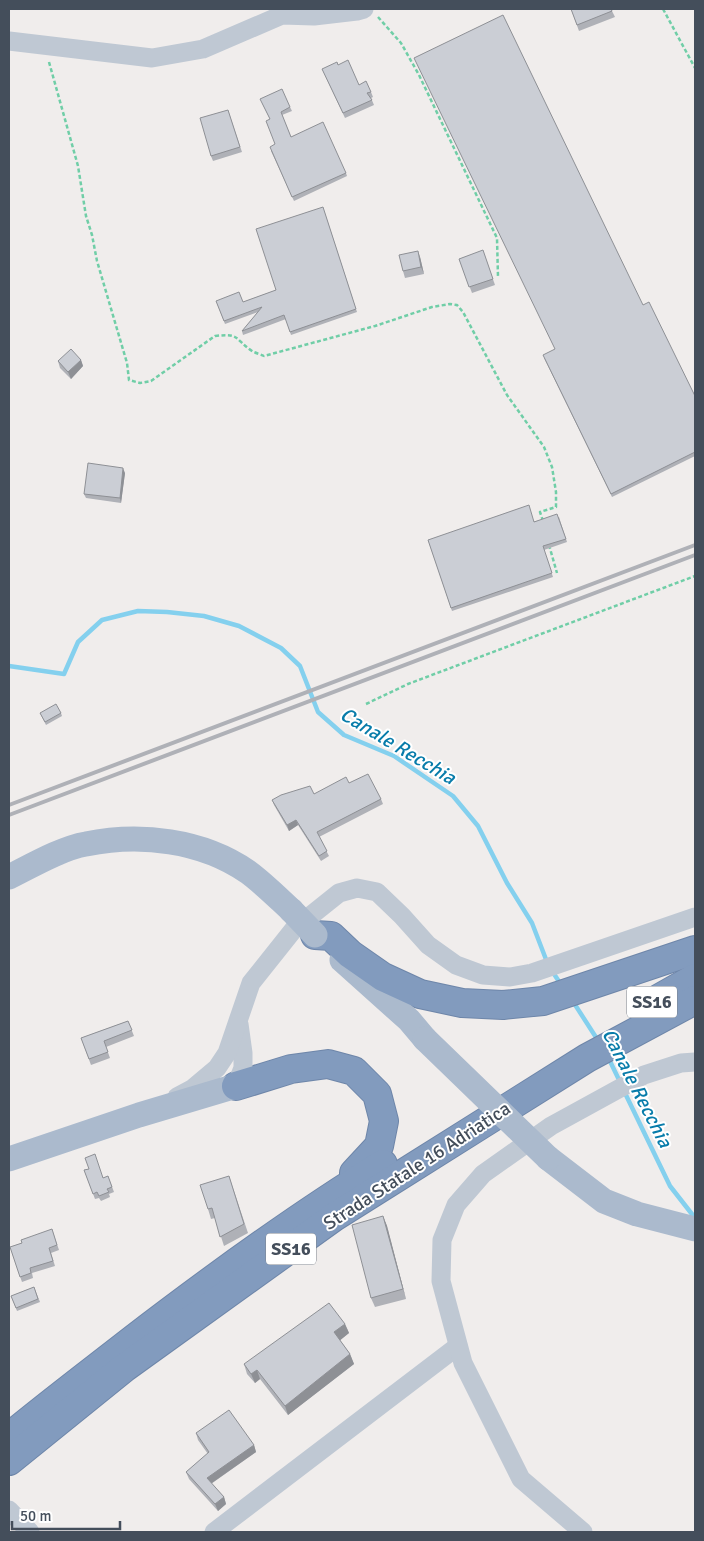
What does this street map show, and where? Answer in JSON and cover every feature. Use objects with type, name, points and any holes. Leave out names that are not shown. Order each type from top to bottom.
[{"type":"highway","points":[[315,935],[331,936],[350,954],[383,977],[420,994],[462,1004],[503,1005],[543,1001],[695,950]]},
{"type":"highway","name":"Strada Statale 16 Adriatica","points":[[9,1437],[57,1397],[189,1297],[323,1201],[613,1034],[695,978]]},
{"type":"highway","name":"Strada Statale 16 Adriatica","points":[[613,1034],[695,1000]]},
{"type":"highway","name":"Strada Statale 16 Adriatica","points":[[9,1461],[124,1368],[334,1217],[582,1051]]},
{"type":"highway","points":[[236,1086],[292,1069],[328,1064],[354,1071],[377,1094],[384,1121],[379,1146],[366,1162],[323,1201]]},
{"type":"main road","points":[[9,877],[40,860],[85,844],[133,840],[182,843],[205,850],[247,872],[291,910],[315,935],[409,1020],[425,1039],[548,1158],[604,1201],[637,1214],[695,1228]]},
{"type":"main road","points":[[9,1160],[139,1115],[236,1086]]},
{"type":"street","points":[[10,36],[50,46],[152,58],[203,49],[282,15],[314,16],[370,11]]},
{"type":"street","points":[[139,1115],[192,1089],[217,1068],[227,1053],[251,983],[294,929],[339,893],[357,888],[377,892],[428,945],[456,965],[483,975],[510,977],[532,973],[563,963],[695,917]]},
{"type":"street","points":[[236,1086],[243,1068],[239,1021]]},
{"type":"street","points":[[227,1053],[228,1072],[236,1086]]},
{"type":"street","points":[[583,1532],[521,1479],[463,1363],[440,1281],[442,1240],[456,1205],[483,1174],[550,1126],[644,1076],[681,1064],[695,1062]]},
{"type":"street","points":[[214,1532],[458,1346]]},
{"type":"street","points":[[9,1510],[30,1532]]},
{"type":"path","points":[[663,9],[695,68]]},
{"type":"path","points":[[370,11],[401,43],[419,75],[497,238],[498,278]]},
{"type":"path","points":[[50,46],[48,61],[78,166],[86,216],[127,363],[130,380],[140,383],[151,381],[215,336],[228,334],[238,337],[252,351],[264,356],[375,326],[432,307],[450,304],[457,305],[463,312],[507,396],[544,447],[552,467],[556,507],[540,512],[545,529]]},
{"type":"path","points":[[548,538],[557,573]]},
{"type":"path","points":[[366,704],[408,684],[695,576]]},
{"type":"building","points":[[571,9],[611,9],[612,11],[577,25]]},
{"type":"building","points":[[503,15],[643,305],[649,302],[695,396],[695,452],[611,494],[543,355],[555,349],[414,58]]},
{"type":"building","points":[[348,60],[359,85],[366,81],[371,92],[367,93],[372,100],[343,113],[322,69],[337,62],[338,65]]},
{"type":"building","points":[[282,89],[290,107],[281,112],[291,137],[323,122],[346,173],[292,197],[270,147],[275,144],[266,121],[270,119],[260,99]]},
{"type":"building","points":[[228,110],[240,147],[211,156],[200,118]]},
{"type":"building","points":[[323,207],[356,309],[290,332],[284,315],[242,331],[262,307],[224,321],[216,301],[239,292],[243,302],[276,290],[256,229]]},
{"type":"building","points":[[483,250],[493,279],[469,287],[459,259]]},
{"type":"building","points":[[418,251],[421,267],[403,271],[399,255]]},
{"type":"building","points":[[71,349],[81,360],[68,372],[58,361]]},
{"type":"building","points":[[88,463],[123,468],[120,498],[84,494]]},
{"type":"building","points":[[529,505],[534,522],[557,514],[566,539],[543,546],[552,573],[451,608],[428,540]]},
{"type":"building","points":[[56,704],[61,713],[45,722],[40,713]]},
{"type":"building","points":[[368,774],[381,799],[317,832],[327,851],[319,856],[296,820],[287,825],[272,800],[281,795],[310,786],[314,794],[346,777],[349,783]]},
{"type":"building","points":[[128,1021],[132,1030],[104,1041],[108,1052],[89,1059],[81,1038]]},
{"type":"building","points":[[95,1154],[103,1178],[108,1176],[112,1187],[107,1189],[109,1192],[99,1196],[97,1192],[93,1194],[84,1170],[89,1169],[85,1158]]},
{"type":"building","points":[[229,1176],[244,1224],[220,1237],[212,1208],[208,1209],[200,1185]]},
{"type":"building","points":[[383,1216],[403,1289],[371,1298],[352,1225]]},
{"type":"building","points":[[52,1229],[57,1245],[49,1248],[53,1261],[30,1268],[31,1273],[20,1277],[10,1247],[22,1243],[21,1240]]},
{"type":"building","points":[[34,1287],[38,1299],[16,1308],[11,1296]]},
{"type":"building","points":[[329,1303],[345,1324],[334,1332],[350,1354],[285,1406],[257,1370],[251,1374],[244,1364]]},
{"type":"building","points":[[229,1410],[254,1445],[207,1478],[224,1497],[215,1504],[186,1472],[209,1452],[196,1433]]},
{"type":"waterway","name":"Canale Recchia","points":[[9,666],[64,674],[78,642],[102,620],[138,611],[204,616],[239,626],[281,648],[300,666],[318,712],[344,735],[394,756],[453,796],[478,826],[507,883],[532,923],[547,962]]},
{"type":"waterway","name":"Canale Recchia","points":[[552,971],[562,986]]},
{"type":"waterway","name":"Canale Recchia","points":[[572,1000],[599,1042]]},
{"type":"waterway","name":"Canale Recchia","points":[[608,1057],[621,1084]]},
{"type":"waterway","name":"Canale Recchia","points":[[624,1091],[670,1186],[695,1218]]},
{"type":"railway","points":[[9,805],[695,545]]},
{"type":"railway","points":[[9,815],[695,555]]}]
